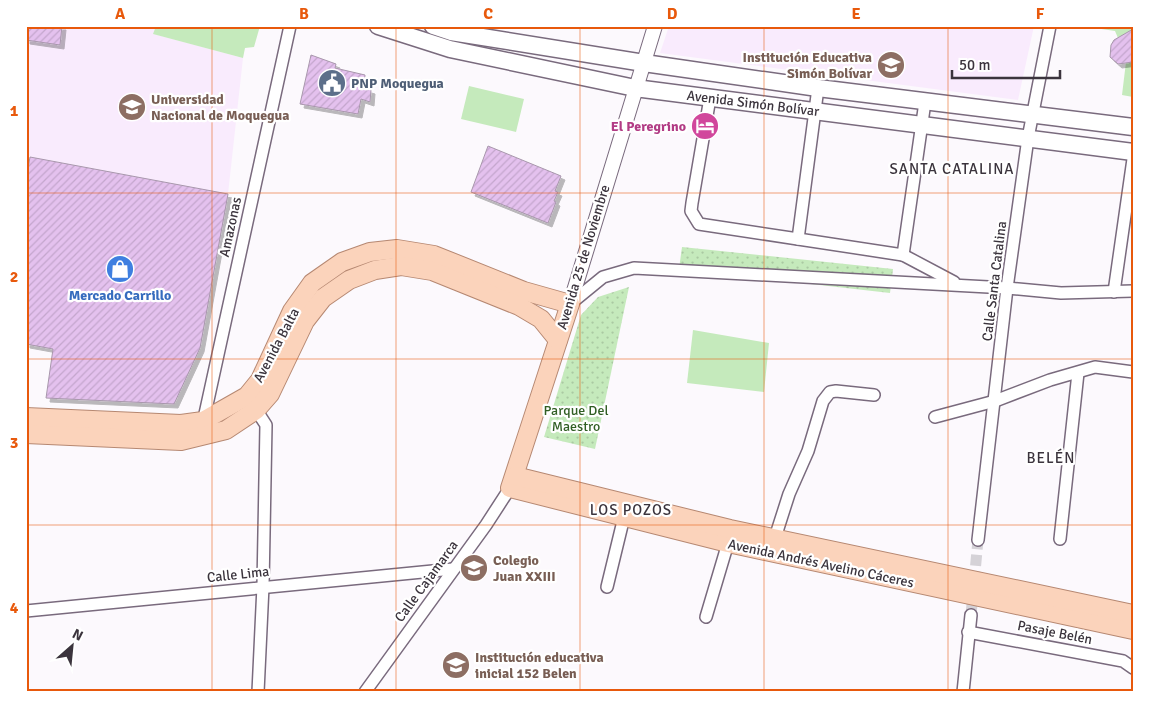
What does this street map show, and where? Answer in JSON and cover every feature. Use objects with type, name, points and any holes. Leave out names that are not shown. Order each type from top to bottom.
[{"type":"main road","name":"Avenida Simón Bolívar","points":[[378,26],[450,50],[635,88],[1133,152]]},
{"type":"main road","name":"Avenida Simón Bolívar","points":[[433,26],[451,32],[644,63],[818,88],[925,102],[1034,113],[1133,127]]},
{"type":"main road","name":"Avenida Balta","points":[[26,417],[181,424],[226,430],[252,402],[260,380],[292,311],[312,283],[342,262],[370,252],[397,249],[434,256],[524,291],[570,304]]},
{"type":"main road","name":"Avenida Balta","points":[[252,402],[270,394],[305,321],[323,298],[349,280],[375,270],[402,266],[432,271],[519,306],[541,319],[558,340]]},
{"type":"main road","name":"Avenida 25 de Noviembre","points":[[513,482],[570,304]]},
{"type":"main road","name":"Avenida Balta","points":[[26,434],[181,441],[204,428]]},
{"type":"main road","name":"Avenida Andrés Avelino Cáceres","points":[[513,482],[624,517],[728,543],[773,545],[1133,614]]},
{"type":"main road","name":"Avenida Andrés Avelino Cáceres","points":[[513,482],[1133,630]]},
{"type":"street","name":"Amazonas","points":[[204,428],[290,26]]},
{"type":"street","name":"Avenida 25 de Noviembre","points":[[570,304],[655,26]]},
{"type":"street","name":"Calle Santa Catalina","points":[[978,540],[1007,288],[1028,138],[1050,26]]},
{"type":"street","points":[[798,239],[818,88]]},
{"type":"street","points":[[710,98],[691,211],[694,218],[700,224],[729,230],[903,255],[959,285]]},
{"type":"street","points":[[903,255],[925,102]]},
{"type":"street","points":[[1114,292],[1133,160]]},
{"type":"street","points":[[570,304],[603,278],[634,268],[959,285],[1062,293],[1133,291]]},
{"type":"street","points":[[935,417],[995,401],[1050,380],[1095,367],[1133,372]]},
{"type":"street","points":[[1060,539],[1078,373]]},
{"type":"street","points":[[773,545],[789,494],[808,451],[823,401],[830,392],[836,391],[874,395]]},
{"type":"street","points":[[252,402],[266,426],[264,586],[258,692]]},
{"type":"street","name":"Calle Cajamarca","points":[[366,692],[452,569],[486,525],[513,482]]},
{"type":"street","points":[[607,587],[624,517]]},
{"type":"street","points":[[706,617],[728,543]]},
{"type":"street","name":"Calle Lima","points":[[26,611],[264,586],[452,569]]},
{"type":"street","points":[[963,692],[971,615]]},
{"type":"street","name":"Pasaje Belén","points":[[968,632],[1123,661],[1133,668]]},
{"type":"shaded area","name":"Universidad Nacional de Moquegua","points":[[26,26],[156,26],[154,34],[243,58],[228,194],[26,156]]},
{"type":"shaded area","name":"Institución Educativa Simón Bolívar","points":[[669,26],[1034,26],[1018,100],[660,53]]},
{"type":"green space","points":[[156,26],[260,26],[254,47],[245,48],[243,58],[153,34]]},
{"type":"green space","points":[[1133,26],[1133,97],[1122,95],[1126,62],[1118,64],[1110,57],[1111,45],[1118,38],[1115,31],[1088,27]]},
{"type":"green space","points":[[469,86],[524,99],[516,132],[461,119]]},
{"type":"green space","points":[[682,247],[893,269],[890,293],[679,269]]},
{"type":"green space","name":"Parque Del Maestro","points":[[629,287],[595,449],[544,437],[581,315],[598,297]]},
{"type":"green space","points":[[693,330],[769,343],[764,392],[687,383]]},
{"type":"building","points":[[26,26],[62,26],[60,45],[26,40]]},
{"type":"building","points":[[1133,29],[1133,62],[1118,64],[1110,57],[1111,45],[1114,40]]},
{"type":"building","points":[[311,55],[336,64],[335,68],[365,75],[364,88],[371,90],[370,102],[361,99],[358,114],[300,104]]},
{"type":"building","points":[[488,146],[561,176],[555,191],[558,192],[554,201],[556,202],[548,223],[471,192]]},
{"type":"building","name":"Mercado Carrillo","points":[[30,157],[228,194],[200,348],[174,404],[46,398],[53,349],[26,344],[26,180]]},
{"type":"tunnel","points":[[971,615],[978,540]]},
{"type":"place","name":"Institución Educativa Simón Bolívar","points":[[891,65]]},
{"type":"place","name":"PNP Moquegua","points":[[332,83]]},
{"type":"place","name":"Universidad Nacional de Moquegua","points":[[132,107]]},
{"type":"place","name":"El Peregrino","points":[[705,126]]},
{"type":"place","name":"Mercado Carrillo","points":[[120,269]]},
{"type":"place","name":"Colegio Juan XXIII","points":[[474,568]]},
{"type":"place","name":"Institución educativa inicial 152 Belen","points":[[456,665]]},
{"type":"district","name":"SANTA CATALINA","points":[[952,169]]},
{"type":"district","name":"BELÉN","points":[[1051,458]]},
{"type":"district","name":"LOS POZOS","points":[[631,510]]}]
